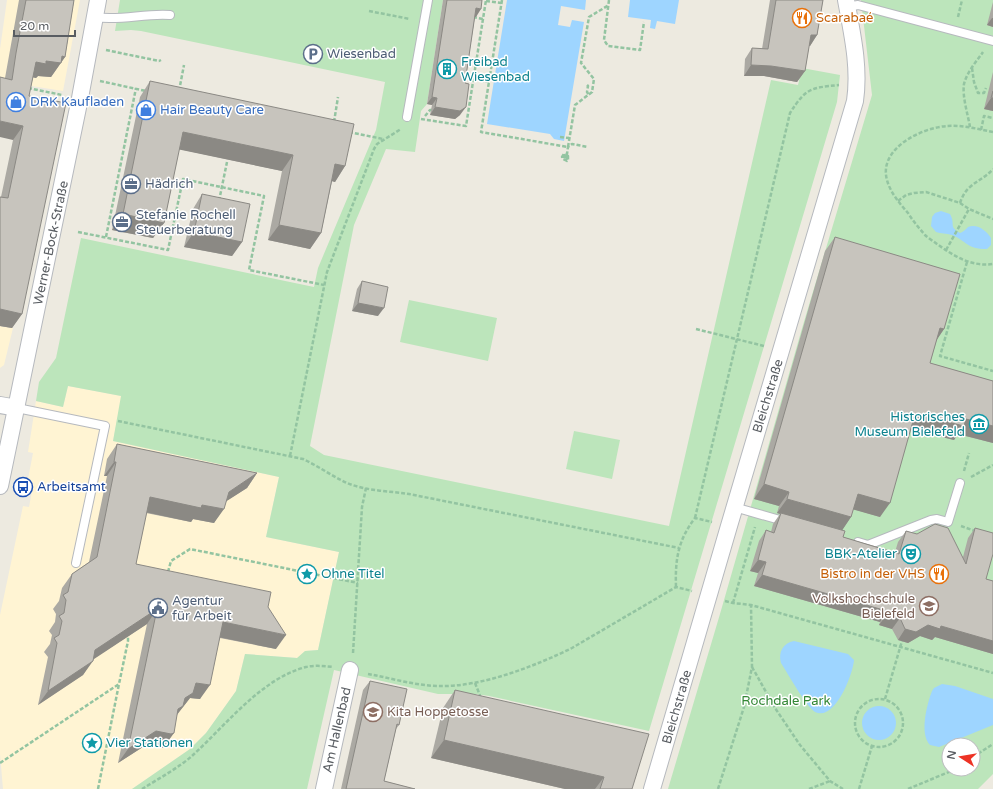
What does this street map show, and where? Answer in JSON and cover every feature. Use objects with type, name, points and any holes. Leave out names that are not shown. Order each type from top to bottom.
[{"type":"street","name":"Werner-Bock-Straße","points":[[0,486],[80,98],[98,0]]},
{"type":"street","name":"Bleichstraße","points":[[652,789],[734,507],[851,116],[857,84],[857,66],[846,4]]},
{"type":"street","points":[[0,405],[17,408]]},
{"type":"street","name":"Am Hallenbad","points":[[324,789],[350,670]]},
{"type":"lane","points":[[407,117],[428,0]]},
{"type":"lane","points":[[846,4],[858,5],[990,40]]},
{"type":"lane","points":[[95,17],[107,19],[153,14],[170,15]]},
{"type":"lane","points":[[17,408],[105,426],[76,564]]},
{"type":"lane","points":[[846,538],[868,545],[931,520],[937,519],[948,522],[960,483]]},
{"type":"lane","points":[[734,507],[796,524]]},
{"type":"path","points":[[420,119],[466,126],[486,0],[501,2],[481,132],[568,147],[572,144],[588,147]]},
{"type":"path","points":[[609,0],[604,40],[608,46],[640,50],[644,22]]},
{"type":"path","points":[[566,158],[565,156],[567,156],[568,158],[565,160],[563,158],[564,156],[566,154],[568,156],[568,159],[567,160],[563,159],[562,157],[564,154],[567,154],[575,105],[592,92],[594,80],[581,63],[589,17],[609,5]]},
{"type":"path","points":[[369,11],[424,22]]},
{"type":"path","points":[[474,12],[473,17],[483,19]]},
{"type":"path","points":[[970,127],[964,84],[972,68],[990,40]]},
{"type":"path","points":[[90,47],[159,61],[161,60]]},
{"type":"path","points":[[178,97],[184,65]]},
{"type":"path","points":[[972,68],[975,86],[978,93],[984,93],[986,88]]},
{"type":"path","points":[[84,78],[150,91]]},
{"type":"path","points":[[474,80],[488,82]]},
{"type":"path","points":[[142,789],[192,756],[270,683],[306,667],[319,666],[350,670],[422,685],[455,686],[475,683],[555,657],[676,587],[675,568],[679,548],[686,529],[695,518],[790,113],[798,100],[807,92],[816,88],[857,84]]},
{"type":"path","points":[[587,85],[587,92],[589,95]]},
{"type":"path","points":[[22,86],[80,98]]},
{"type":"path","points":[[106,238],[136,88]]},
{"type":"path","points":[[332,129],[338,97]]},
{"type":"path","points":[[425,116],[430,110],[439,111]]},
{"type":"path","points":[[981,130],[984,116],[993,118]]},
{"type":"path","points":[[290,456],[327,272],[374,149],[377,144],[398,132],[405,124],[407,117]]},
{"type":"path","points":[[993,132],[970,127],[946,126],[923,131],[909,138],[894,151],[887,163],[886,172],[887,180],[898,201],[926,236],[967,262],[986,265],[993,264]]},
{"type":"path","points":[[347,132],[384,140]]},
{"type":"path","points":[[560,137],[569,138]]},
{"type":"path","points":[[219,202],[227,162]]},
{"type":"path","points":[[960,203],[964,193],[970,187],[983,179],[993,169]]},
{"type":"path","points":[[78,232],[168,250],[183,179],[264,196],[249,270],[324,285]]},
{"type":"path","points":[[898,201],[906,195],[921,191],[960,203],[969,209],[993,219]]},
{"type":"path","points":[[946,250],[969,209]]},
{"type":"path","points":[[967,262],[940,356],[993,372]]},
{"type":"path","points":[[696,329],[782,350]]},
{"type":"path","points":[[105,426],[117,421],[290,456],[303,459],[318,466],[349,484],[409,494],[679,548]]},
{"type":"path","points":[[960,483],[969,452]]},
{"type":"path","points":[[960,483],[993,464]]},
{"type":"path","points":[[350,670],[358,583],[362,507],[366,488]]},
{"type":"path","points":[[733,603],[759,514]]},
{"type":"path","points":[[695,518],[729,526]]},
{"type":"path","points":[[961,526],[978,532]]},
{"type":"path","points":[[167,578],[171,561],[190,549],[358,583]]},
{"type":"path","points":[[709,596],[733,603],[751,604],[993,673]]},
{"type":"path","points":[[718,789],[744,707],[752,668],[751,604]]},
{"type":"path","points":[[98,789],[128,640],[128,629]]},
{"type":"path","points":[[885,699],[902,641]]},
{"type":"path","points":[[752,668],[775,708],[796,739],[830,781],[843,789]]},
{"type":"path","points":[[475,683],[480,697],[485,702]]},
{"type":"path","points":[[0,762],[118,684]]},
{"type":"path","points":[[878,698],[885,699],[893,703],[899,709],[903,725],[900,733],[892,742],[881,747],[872,746],[860,738],[856,731],[854,724],[855,716],[858,709],[870,700],[878,698]]},
{"type":"path","points":[[981,752],[993,744]]},
{"type":"path","points":[[859,789],[872,746]]},
{"type":"path","points":[[908,789],[941,775]]},
{"type":"path","points":[[809,789],[830,781]]},
{"type":"shaded area","points":[[7,0],[80,0],[63,91],[0,81],[0,49]]},
{"type":"shaded area","points":[[0,326],[13,328],[4,365],[0,368]]},
{"type":"shaded area","points":[[68,386],[122,396],[113,441],[279,477],[266,537],[339,552],[318,650],[305,651],[298,658],[245,654],[236,691],[206,733],[190,749],[132,789],[3,789],[0,754],[0,615],[23,506],[29,507],[33,486],[27,484],[33,453],[28,452],[36,401],[63,407]]},
{"type":"green space","points":[[120,0],[443,0],[427,104],[421,111],[415,152],[386,149],[354,225],[310,446],[324,455],[669,526],[771,80],[798,85],[802,68],[840,75],[837,102],[649,731],[489,696],[476,694],[438,694],[334,670],[307,789],[132,789],[190,749],[206,733],[236,691],[245,654],[297,658],[305,651],[318,650],[339,552],[266,537],[279,477],[113,441],[121,396],[68,386],[63,407],[36,401],[39,382],[56,358],[81,238],[314,287],[318,268],[376,130],[385,82],[141,31],[115,31]]},
{"type":"green space","name":"Rochdale Park","points":[[861,0],[993,0],[993,774],[978,789],[668,789],[803,325],[872,95]]},
{"type":"green space","points":[[409,300],[497,318],[488,361],[400,342]]},
{"type":"green space","points":[[574,431],[620,440],[612,479],[566,469]]},
{"type":"water","points":[[507,0],[586,0],[585,10],[561,6],[558,25],[570,27],[572,20],[584,22],[564,141],[554,139],[550,134],[487,124]]},
{"type":"water","points":[[630,0],[679,0],[675,24],[657,21],[655,29],[650,28],[651,20],[628,17]]},
{"type":"water","points":[[941,211],[950,214],[954,229],[960,233],[971,226],[984,230],[991,238],[991,245],[987,249],[975,248],[957,237],[936,232],[931,226],[932,217],[935,213]]},
{"type":"water","points":[[794,641],[848,654],[854,660],[853,667],[842,695],[836,704],[829,710],[822,713],[815,712],[811,709],[781,663],[780,655],[782,649],[790,642]]},
{"type":"water","points":[[942,684],[955,686],[993,699],[993,725],[964,737],[941,737],[941,746],[939,747],[930,745],[925,734],[924,727],[928,703],[934,688]]},
{"type":"water","points":[[879,706],[891,711],[896,723],[891,735],[879,740],[867,735],[862,723],[867,711]]},
{"type":"building","points":[[26,0],[74,0],[65,57],[62,56],[61,63],[46,61],[46,64],[36,62],[29,96],[66,103],[22,314],[0,309],[0,197],[8,198],[23,126],[0,121],[0,77],[12,80]]},
{"type":"building","name":"Freibad Wiesenbad","points":[[447,0],[482,0],[481,9],[476,8],[465,83],[469,84],[466,107],[460,111],[435,107],[437,98],[432,97]]},
{"type":"building","points":[[776,0],[823,0],[817,35],[811,35],[805,71],[771,66],[751,65],[752,48],[768,49]]},
{"type":"building","points":[[150,81],[354,124],[345,166],[335,164],[321,233],[279,225],[293,155],[183,132],[164,223],[123,214]]},
{"type":"building","points":[[202,194],[250,204],[242,242],[194,232]]},
{"type":"building","points":[[835,237],[960,274],[944,329],[940,328],[930,363],[993,381],[993,426],[966,419],[964,426],[915,414],[890,503],[858,494],[851,517],[787,499],[789,492],[764,484]]},
{"type":"building","points":[[362,281],[388,287],[384,308],[358,303]]},
{"type":"building","name":"Agentur für Arbeit","points":[[117,444],[257,473],[229,492],[224,509],[202,505],[201,508],[150,497],[136,564],[271,592],[268,607],[286,635],[223,622],[210,685],[196,683],[193,693],[185,698],[183,706],[178,709],[174,733],[171,734],[156,731],[128,749],[157,609],[95,650],[93,661],[48,691],[57,643],[54,638],[59,635],[62,621],[59,616],[64,613],[66,600],[63,595],[68,592],[72,574],[97,557],[116,462],[114,462]]},
{"type":"building","points":[[781,513],[845,531],[843,537],[899,554],[906,531],[917,534],[935,524],[948,528],[966,564],[975,528],[993,533],[993,554],[986,579],[993,581],[993,641],[941,626],[940,629],[928,625],[916,632],[905,629],[900,618],[887,614],[887,611],[762,575],[766,562],[758,560],[766,530],[774,533]]},
{"type":"building","points":[[370,681],[407,689],[399,725],[397,724],[384,781],[415,789],[346,789]]},
{"type":"building","points":[[455,690],[649,734],[632,789],[600,789],[604,777],[444,740]]},
{"type":"place","name":"Scarabaé","points":[[802,18]]},
{"type":"place","name":"Wiesenbad","points":[[313,54]]},
{"type":"place","name":"Freibad Wiesenbad","points":[[447,69]]},
{"type":"place","name":"DRK Kaufladen","points":[[16,102]]},
{"type":"place","name":"Hair Beauty Care","points":[[146,110]]},
{"type":"place","name":"Hädrich","points":[[131,184]]},
{"type":"place","name":"Stefanie Rochell Steuerberatung","points":[[122,222]]},
{"type":"place","name":"Historisches Museum Bielefeld","points":[[979,424]]},
{"type":"place","name":"Arbeitsamt","points":[[23,487]]},
{"type":"place","name":"BBK-Atelier","points":[[911,554]]},
{"type":"place","name":"Ohne Titel","points":[[307,574]]},
{"type":"place","name":"Bistro in der VHS","points":[[939,574]]},
{"type":"place","name":"Volkshochschule Bielefeld","points":[[929,606]]},
{"type":"place","name":"Agentur für Arbeit","points":[[158,608]]},
{"type":"place","name":"Kita Hoppetosse","points":[[373,712]]},
{"type":"place","name":"Vier Stationen","points":[[92,743]]}]
